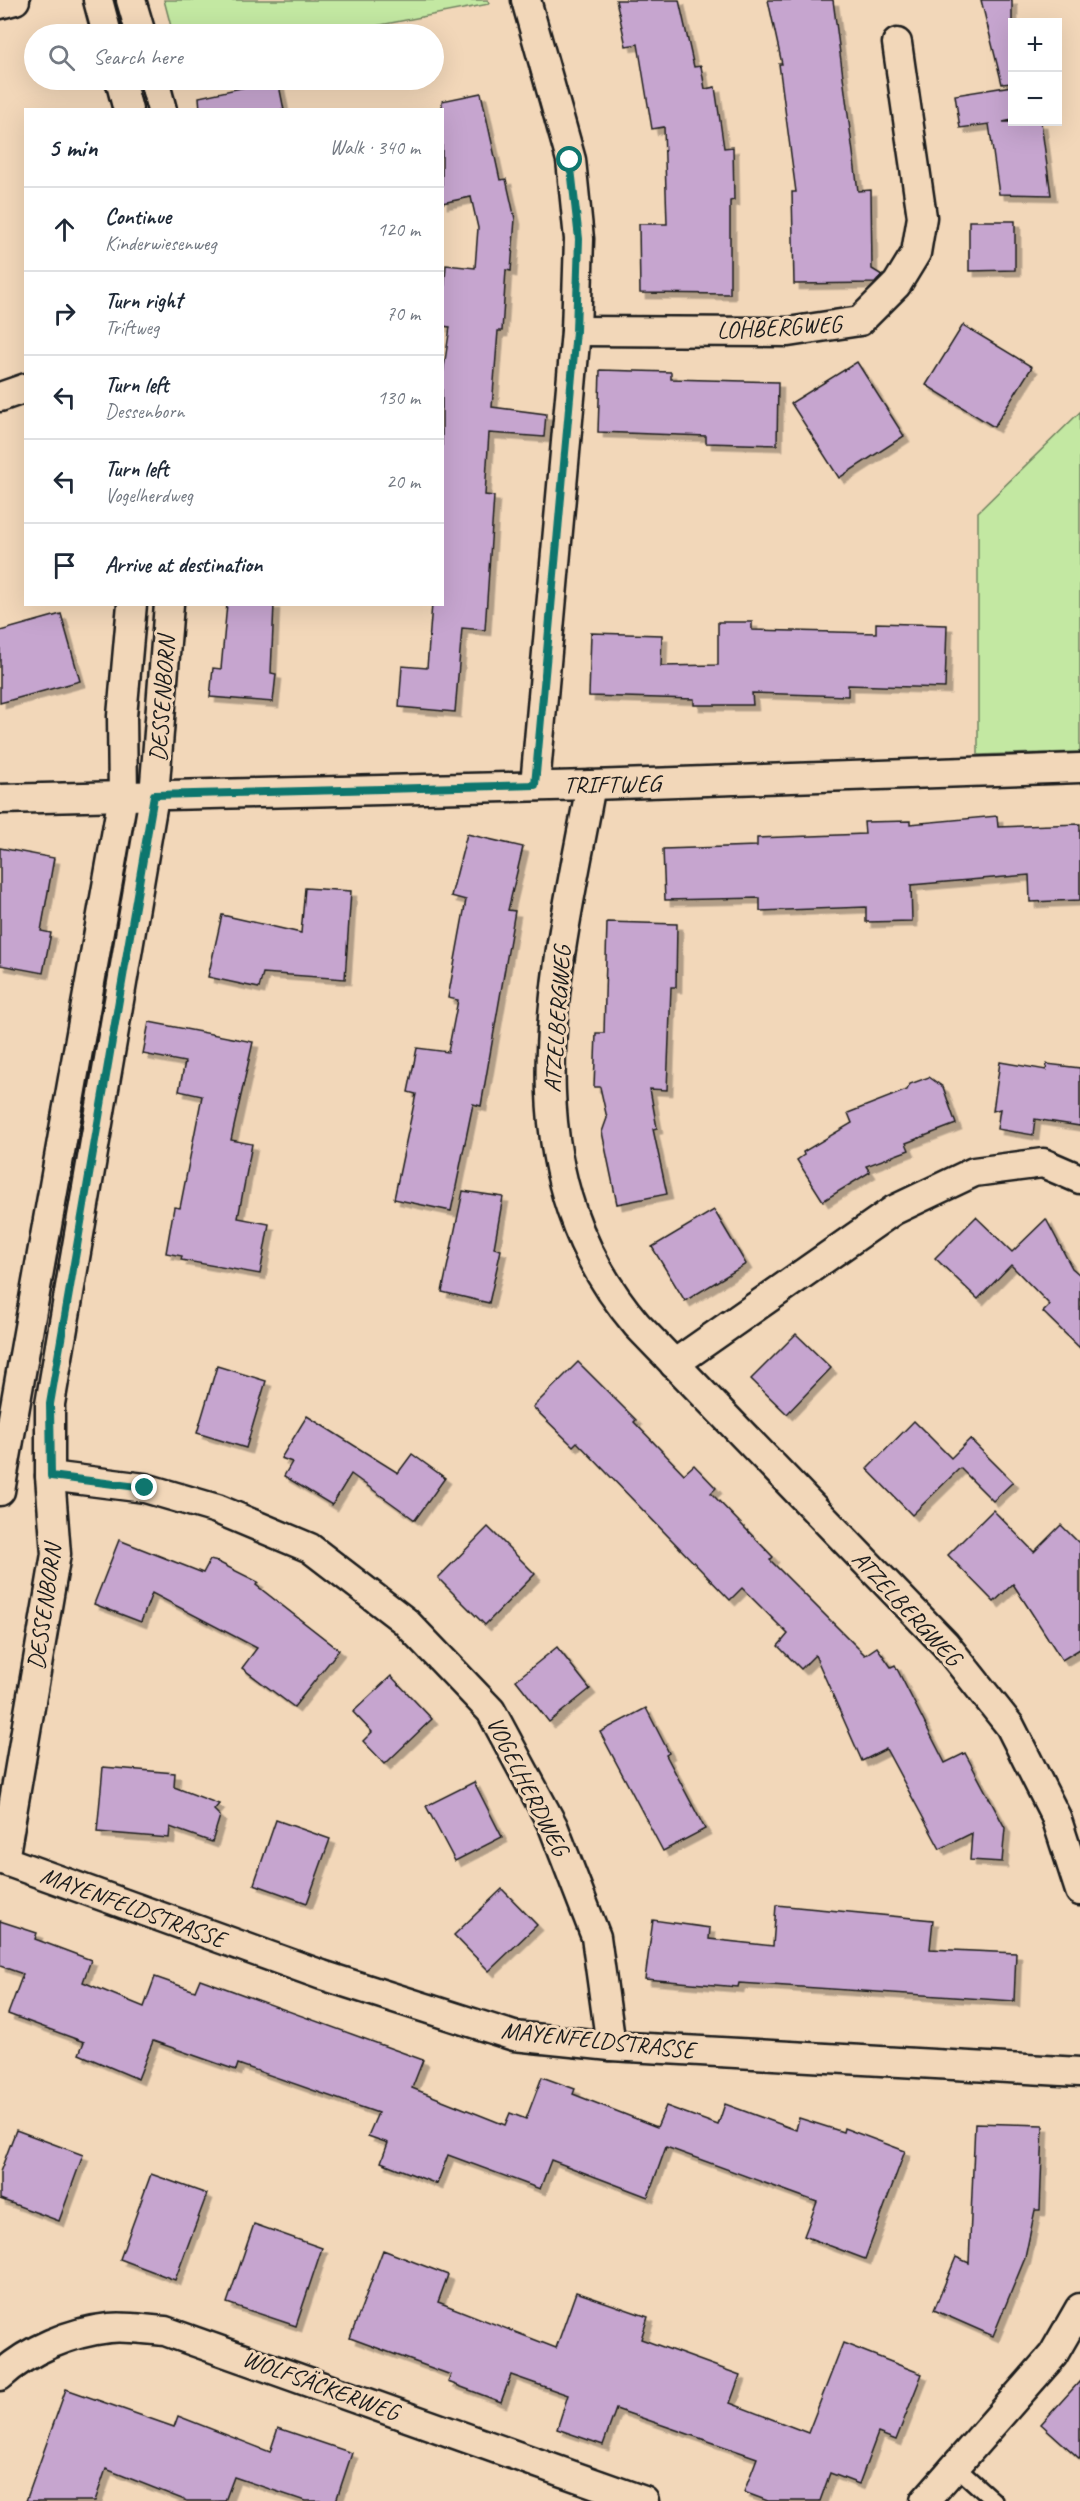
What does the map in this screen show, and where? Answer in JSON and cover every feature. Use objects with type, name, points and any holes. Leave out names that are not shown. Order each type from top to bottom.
[{"type":"street","points":[[0,4],[15,0]]},
{"type":"street","points":[[98,0],[104,24]]},
{"type":"street","points":[[131,0],[138,24]]},
{"type":"street","points":[[526,0],[570,160],[579,239],[576,331],[535,785]]},
{"type":"street","name":"LOHBERGWEG","points":[[576,331],[788,332],[860,321],[897,284],[916,253],[922,217],[897,43]]},
{"type":"street","points":[[123,90],[127,108]]},
{"type":"street","points":[[157,90],[161,108]]},
{"type":"street","points":[[0,397],[24,389]]},
{"type":"street","name":"DESSENBORN","points":[[0,1491],[123,796],[122,716],[132,606]]},
{"type":"street","name":"DESSENBORN","points":[[2,1860],[56,1554],[51,1476],[50,1404],[154,795],[169,606]]},
{"type":"street","name":"TRIFTWEG","points":[[0,799],[591,785],[1080,768]]},
{"type":"street","name":"ATZELBERGWEG","points":[[591,785],[558,964],[548,1071],[553,1133],[568,1200],[583,1243],[618,1302],[674,1364],[945,1644],[1010,1726],[1056,1816],[1080,1891]]},
{"type":"street","points":[[674,1364],[894,1210],[974,1172],[1043,1162],[1080,1179]]},
{"type":"street","name":"VOGELHERDWEG","points":[[51,1476],[145,1488],[217,1509],[310,1548],[405,1621],[491,1711],[554,1826],[596,1937],[611,2046]]},
{"type":"street","name":"MAYENFELDSTRASSE","points":[[2,1860],[322,1975],[514,2036],[611,2046],[1080,2072]]},
{"type":"street","points":[[925,2501],[1053,2355],[1078,2317]]},
{"type":"street","name":"WOLFSÄCKERWEG","points":[[0,2376],[16,2361],[61,2340],[110,2328],[165,2331],[644,2501]]},
{"type":"lane","points":[[955,2466],[994,2501]]},
{"type":"green space","points":[[164,0],[488,0],[489,4],[386,24],[170,24]]},
{"type":"green space","points":[[1080,412],[1080,752],[978,755],[978,512]]},
{"type":"building","points":[[616,0],[679,0],[694,67],[701,66],[705,89],[715,87],[724,148],[733,147],[734,200],[730,201],[730,294],[640,293],[639,224],[667,224],[664,127],[652,129],[638,44],[626,46]]},
{"type":"building","points":[[768,0],[833,0],[858,191],[871,190],[872,269],[882,275],[875,283],[794,284],[792,192],[796,192],[779,64],[782,64]]},
{"type":"building","points":[[981,0],[1012,0],[1012,18],[1008,18],[1008,83],[1002,84]]},
{"type":"building","points":[[1008,87],[1008,121],[1003,122],[1008,122],[1008,126],[1042,126],[1051,195],[999,194],[989,124],[960,128],[955,95]]},
{"type":"building","points":[[232,90],[280,90],[284,108],[200,108],[199,97]]},
{"type":"building","points":[[481,93],[500,180],[506,179],[515,219],[511,271],[506,270],[502,331],[498,331],[492,407],[546,414],[544,437],[489,433],[485,495],[494,496],[485,630],[462,628],[455,712],[399,707],[402,666],[427,668],[432,606],[444,606],[444,368],[450,327],[444,326],[446,265],[475,268],[478,228],[471,197],[444,203],[444,108],[442,108],[442,101]]},
{"type":"building","points":[[969,221],[1015,221],[1015,270],[969,271]]},
{"type":"building","points":[[963,325],[1032,367],[994,427],[926,385]]},
{"type":"building","points":[[857,362],[904,436],[839,478],[791,403]]},
{"type":"building","points":[[600,370],[671,372],[671,379],[778,382],[777,445],[706,443],[706,436],[598,432]]},
{"type":"building","points":[[227,606],[274,606],[271,673],[276,674],[273,702],[210,697],[213,668],[221,669]]},
{"type":"building","points":[[61,614],[80,681],[0,703],[0,631]]},
{"type":"building","points":[[718,622],[752,622],[752,630],[876,633],[876,623],[947,625],[945,688],[848,685],[848,696],[752,693],[753,705],[694,705],[694,699],[589,696],[591,633],[662,635],[661,666],[718,665]]},
{"type":"building","points":[[997,816],[998,827],[1080,824],[1080,900],[1030,902],[1029,875],[911,885],[912,921],[866,922],[866,907],[760,911],[760,898],[665,900],[663,849],[757,846],[757,838],[865,834],[864,822],[910,821],[910,824]]},
{"type":"building","points":[[467,834],[523,847],[508,910],[515,911],[481,1106],[473,1104],[451,1211],[394,1199],[416,1094],[408,1092],[417,1048],[448,1052],[458,1000],[448,998],[466,900],[451,896]]},
{"type":"building","points":[[0,848],[54,858],[41,931],[51,933],[43,973],[0,965]]},
{"type":"building","points":[[305,888],[351,891],[345,979],[263,973],[259,988],[208,977],[222,915],[301,933]]},
{"type":"building","points":[[607,922],[677,924],[676,987],[671,987],[667,1090],[650,1089],[657,1128],[653,1129],[667,1194],[617,1204],[602,1132],[607,1118],[600,1087],[594,1087],[596,1033],[604,1033]]},
{"type":"building","points":[[149,1022],[253,1042],[231,1140],[252,1144],[238,1218],[269,1224],[260,1274],[181,1260],[182,1256],[166,1253],[174,1207],[180,1208],[202,1096],[179,1091],[185,1062],[143,1054]]},
{"type":"building","points":[[1000,1062],[1046,1070],[1047,1064],[1080,1068],[1080,1126],[1035,1119],[1033,1135],[997,1129],[1000,1109],[993,1111]]},
{"type":"building","points":[[929,1077],[943,1087],[956,1124],[906,1143],[909,1150],[866,1166],[870,1172],[823,1201],[797,1160],[804,1155],[803,1152],[852,1123],[848,1113],[907,1090],[910,1084]]},
{"type":"building","points":[[463,1191],[503,1197],[494,1248],[501,1250],[489,1303],[442,1292]]},
{"type":"building","points":[[714,1210],[746,1264],[685,1301],[652,1247]]},
{"type":"building","points":[[976,1217],[1012,1252],[1046,1219],[1072,1268],[1080,1275],[1080,1348],[1043,1312],[1050,1305],[1011,1265],[978,1299],[935,1258]]},
{"type":"building","points":[[796,1334],[831,1368],[787,1414],[751,1379]]},
{"type":"building","points":[[578,1362],[636,1420],[634,1422],[684,1474],[694,1465],[716,1488],[711,1493],[773,1557],[770,1560],[865,1655],[877,1647],[891,1667],[895,1665],[945,1763],[965,1753],[1005,1828],[1002,1862],[970,1860],[972,1833],[940,1849],[886,1749],[862,1761],[815,1655],[801,1669],[778,1646],[788,1634],[742,1588],[730,1600],[577,1442],[573,1446],[533,1407]]},
{"type":"building","points":[[217,1366],[266,1381],[246,1448],[197,1433]]},
{"type":"building","points":[[307,1416],[398,1473],[412,1454],[445,1478],[415,1520],[351,1474],[332,1505],[284,1476],[292,1462],[281,1458]]},
{"type":"building","points":[[914,1421],[951,1458],[970,1439],[1013,1482],[993,1501],[960,1468],[912,1515],[867,1469]]},
{"type":"building","points":[[993,1510],[1034,1552],[1061,1525],[1080,1544],[1080,1649],[1062,1660],[1013,1584],[994,1602],[948,1555]]},
{"type":"building","points":[[488,1527],[535,1574],[485,1625],[438,1578]]},
{"type":"building","points":[[119,1540],[203,1573],[210,1560],[218,1562],[258,1582],[256,1585],[339,1650],[294,1707],[242,1668],[257,1648],[152,1593],[141,1622],[94,1604]]},
{"type":"building","points":[[557,1647],[590,1689],[549,1722],[516,1680]]},
{"type":"building","points":[[391,1676],[432,1719],[385,1764],[363,1741],[372,1732],[353,1712]]},
{"type":"building","points":[[646,1708],[669,1753],[666,1755],[705,1829],[663,1851],[600,1732]]},
{"type":"building","points":[[103,1767],[175,1773],[174,1787],[219,1804],[214,1810],[220,1816],[212,1842],[170,1827],[169,1838],[97,1832]]},
{"type":"building","points":[[474,1782],[502,1837],[455,1861],[426,1806]]},
{"type":"building","points":[[276,1820],[330,1839],[307,1903],[254,1884]]},
{"type":"building","points":[[502,1889],[537,1925],[489,1971],[454,1935]]},
{"type":"building","points":[[776,1905],[933,1920],[930,1949],[1016,1953],[1014,2001],[739,1983],[738,1987],[645,1979],[653,1920],[710,1928],[709,1939],[773,1946]]},
{"type":"building","points":[[0,1921],[37,1933],[35,1939],[91,1960],[83,1982],[144,2007],[155,1977],[195,1991],[200,1979],[423,2060],[412,2088],[505,2125],[510,2113],[526,2119],[542,2077],[575,2089],[573,2094],[657,2127],[666,2106],[718,2125],[725,2104],[796,2130],[799,2118],[843,2132],[844,2128],[905,2151],[865,2259],[804,2236],[817,2202],[666,2147],[648,2197],[551,2160],[540,2189],[448,2155],[437,2184],[381,2162],[388,2143],[368,2136],[378,2113],[238,2064],[236,2070],[153,2041],[138,2079],[79,2054],[84,2042],[8,2014],[23,1974],[0,1966]]},
{"type":"building","points":[[975,2123],[1043,2125],[1040,2210],[1035,2210],[1025,2258],[993,2336],[934,2310],[956,2257],[969,2263]]},
{"type":"building","points":[[16,2130],[83,2155],[59,2221],[0,2199],[0,2172]]},
{"type":"building","points":[[151,2174],[207,2194],[175,2280],[120,2259]]},
{"type":"building","points":[[254,2224],[322,2248],[296,2326],[227,2303]]},
{"type":"building","points":[[383,2250],[448,2275],[438,2302],[556,2348],[576,2292],[648,2317],[641,2339],[740,2375],[730,2403],[808,2433],[843,2343],[922,2374],[896,2440],[878,2433],[859,2484],[830,2473],[820,2501],[768,2501],[744,2492],[757,2458],[616,2409],[603,2445],[557,2429],[568,2395],[511,2375],[501,2402],[448,2382],[451,2375],[350,2338]]},
{"type":"building","points":[[1080,2381],[1080,2459],[1041,2424]]},
{"type":"building","points":[[66,2389],[174,2427],[178,2416],[270,2452],[278,2428],[352,2453],[336,2501],[305,2501],[234,2477],[225,2501],[187,2501],[106,2469],[95,2501],[26,2501]]},
{"type":"route","points":[[145,1488],[51,1476],[50,1404],[154,795],[535,785],[576,331],[579,239],[570,160]]}]
